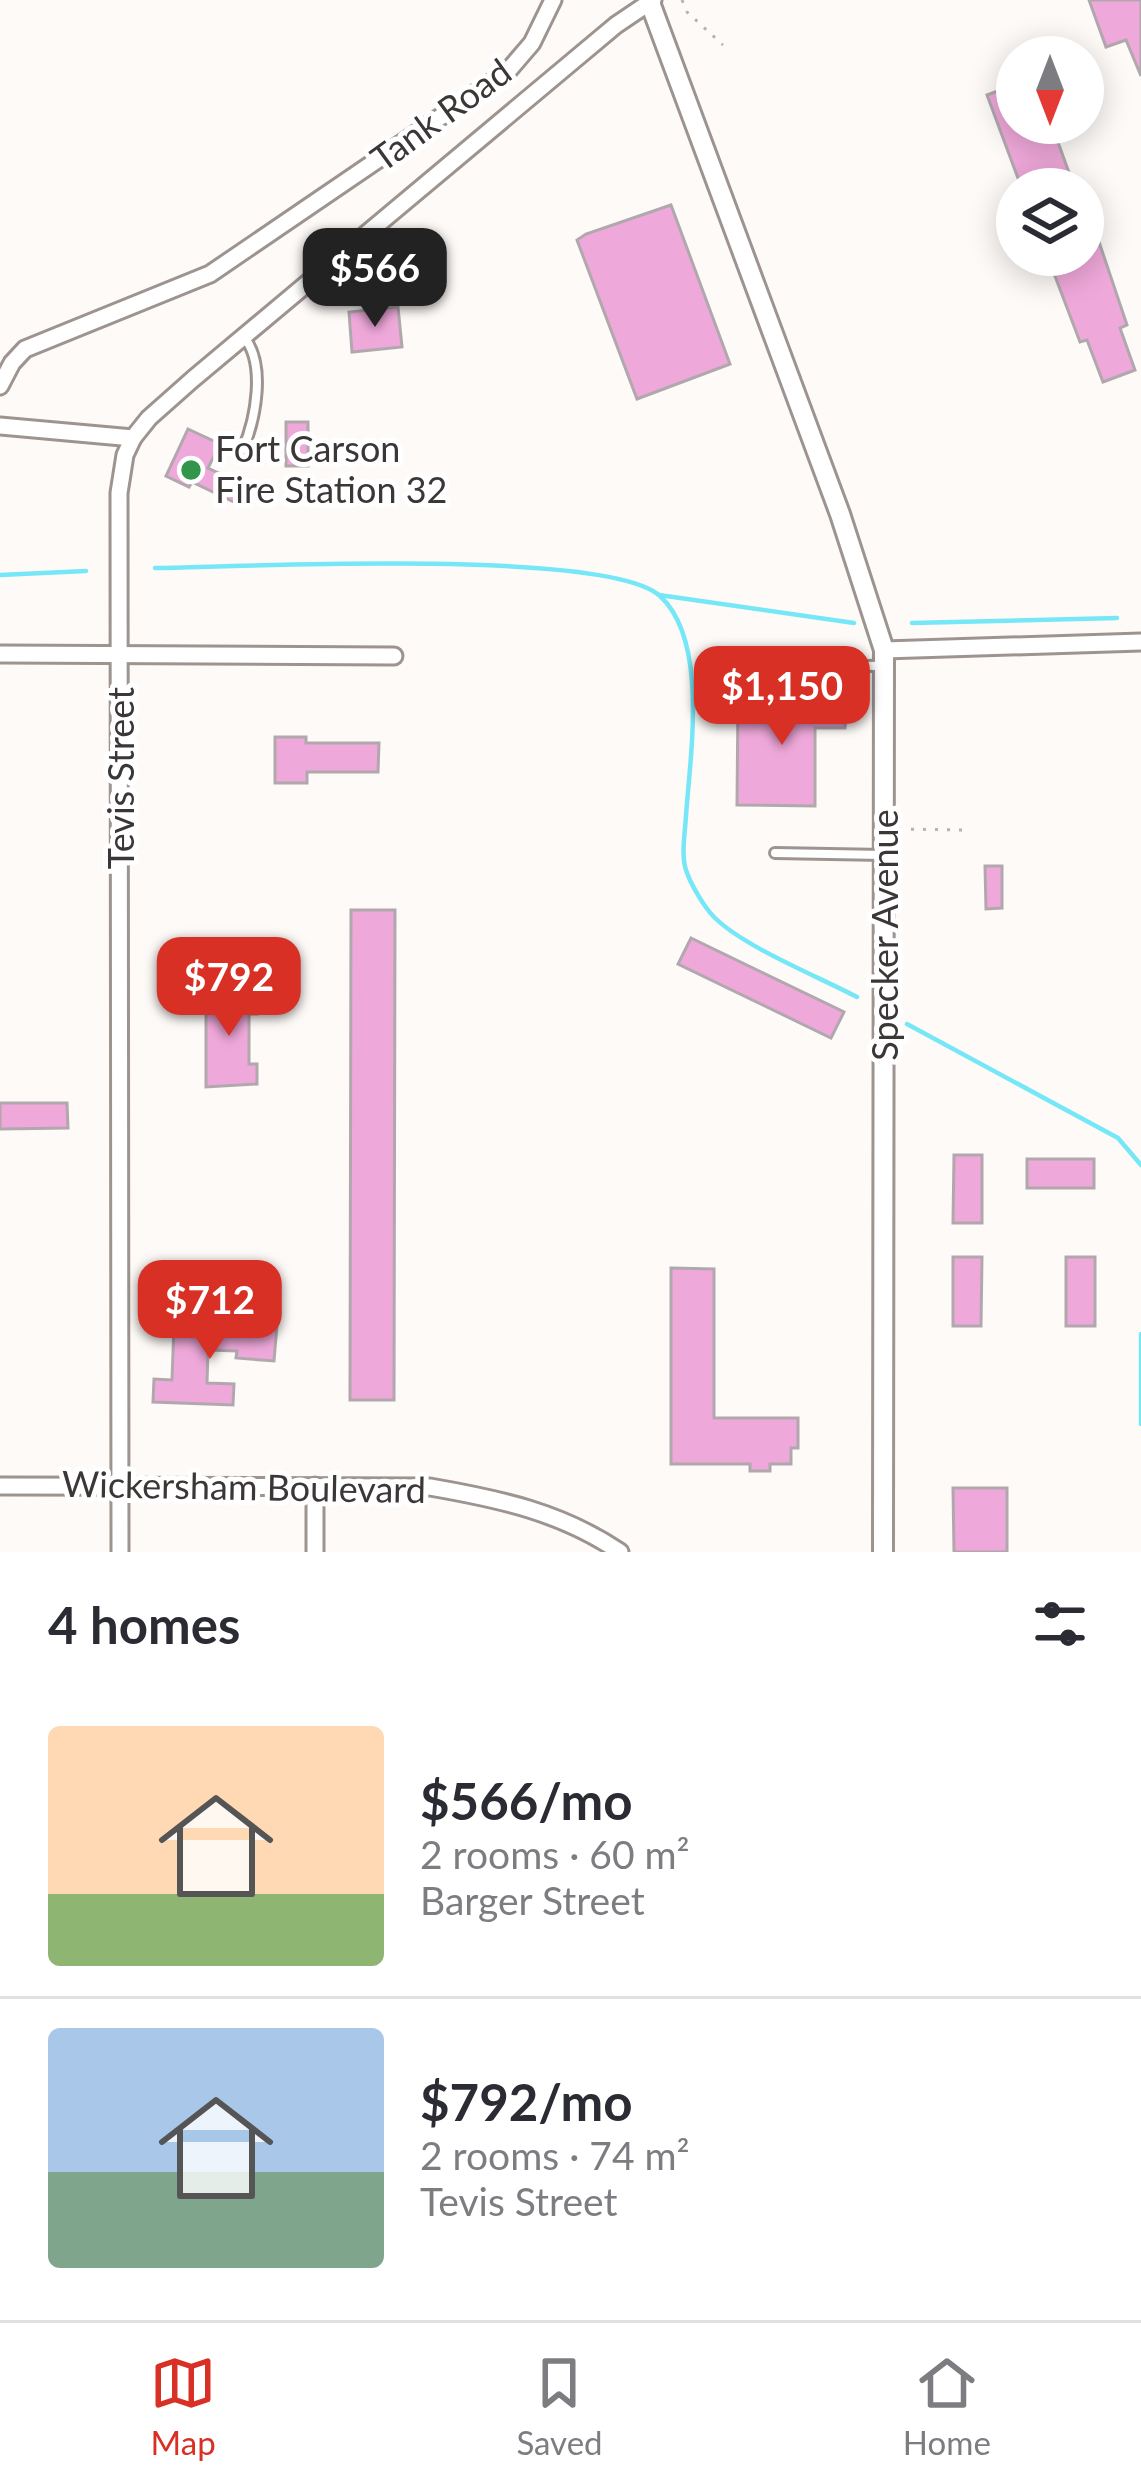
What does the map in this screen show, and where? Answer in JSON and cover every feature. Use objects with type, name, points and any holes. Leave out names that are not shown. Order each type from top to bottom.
[{"type":"street","name":"Tank Road","points":[[0,386],[25,349],[210,274],[473,97],[520,58],[553,0]]},
{"type":"street","points":[[0,426],[133,438],[148,418],[651,0]]},
{"type":"street","name":"Specker Avenue","points":[[651,0],[847,531],[885,658],[883,1552]]},
{"type":"street","name":"Tevis Street","points":[[120,1552],[119,494],[125,455],[133,438]]},
{"type":"street","points":[[885,658],[1141,642]]},
{"type":"street","points":[[0,654],[394,656]]},
{"type":"street","name":"Wickersham Boulevard","points":[[0,1486],[400,1484],[484,1495],[549,1514],[620,1552]]},
{"type":"street","points":[[315,1486],[315,1552]]},
{"type":"lane","points":[[243,449],[255,422],[254,349],[244,337]]},
{"type":"lane","points":[[780,665],[885,658]]},
{"type":"lane","points":[[776,853],[885,855]]},
{"type":"path","points":[[682,0],[687,12],[723,45]]},
{"type":"path","points":[[886,829],[967,830]]},
{"type":"building","points":[[1089,0],[1141,0],[1141,76],[1126,40],[1106,47]]},
{"type":"building","points":[[996,92],[996,119],[987,95]]},
{"type":"building","points":[[1005,144],[1059,144],[1067,168],[1014,168]]},
{"type":"building","points":[[671,205],[730,364],[637,399],[577,240]]},
{"type":"building","points":[[1104,257],[1127,325],[1120,328],[1135,370],[1103,382],[1087,340],[1080,342],[1055,276],[1104,276]]},
{"type":"building","points":[[398,307],[402,347],[352,352],[349,312]]},
{"type":"building","points":[[286,422],[308,422],[308,466],[286,466]]},
{"type":"building","name":"Fort Carson Fire Station 32","points":[[188,429],[220,444],[208,468],[246,486],[238,504],[192,482],[189,487],[166,476]]},
{"type":"building","points":[[738,698],[848,698],[845,728],[815,728],[815,806],[737,805]]},
{"type":"building","points":[[275,737],[306,737],[306,743],[379,743],[378,772],[307,772],[307,783],[275,783]]},
{"type":"building","points":[[985,866],[1002,866],[1002,908],[986,909]]},
{"type":"building","points":[[351,910],[395,910],[394,1400],[350,1400]]},
{"type":"building","points":[[691,938],[844,1012],[831,1038],[678,964]]},
{"type":"building","points":[[206,991],[257,994],[257,1014],[249,1014],[249,1064],[257,1064],[257,1084],[206,1087]]},
{"type":"building","points":[[0,1103],[67,1103],[68,1128],[0,1129]]},
{"type":"building","points":[[954,1155],[982,1155],[982,1223],[953,1223]]},
{"type":"building","points":[[1027,1159],[1094,1159],[1094,1188],[1027,1188]]},
{"type":"building","points":[[953,1257],[982,1257],[981,1326],[953,1326]]},
{"type":"building","points":[[1066,1257],[1095,1257],[1095,1326],[1066,1326]]},
{"type":"building","points":[[671,1268],[714,1269],[714,1418],[798,1418],[798,1448],[791,1448],[791,1464],[750,1471],[750,1464],[671,1464]]},
{"type":"building","points":[[251,1324],[277,1325],[274,1361],[236,1358],[237,1351],[208,1350],[207,1383],[234,1384],[233,1405],[153,1402],[154,1379],[172,1380],[174,1325],[250,1330]]},
{"type":"building","points":[[953,1488],[1007,1488],[1007,1552],[954,1552]]},
{"type":"waterway","points":[[155,568],[500,566],[627,581],[660,596],[675,616],[691,670],[684,851],[691,881],[710,913],[727,928],[857,997]]},
{"type":"waterway","points":[[0,575],[86,571]]},
{"type":"waterway","points":[[659,595],[854,623]]},
{"type":"waterway","points":[[912,623],[1117,618]]},
{"type":"waterway","points":[[907,1024],[1118,1138],[1141,1165]]},
{"type":"waterway","points":[[1141,1334],[1141,1424]]},
{"type":"place","name":"Fort Carson Fire Station 32","points":[[191,470]]}]
